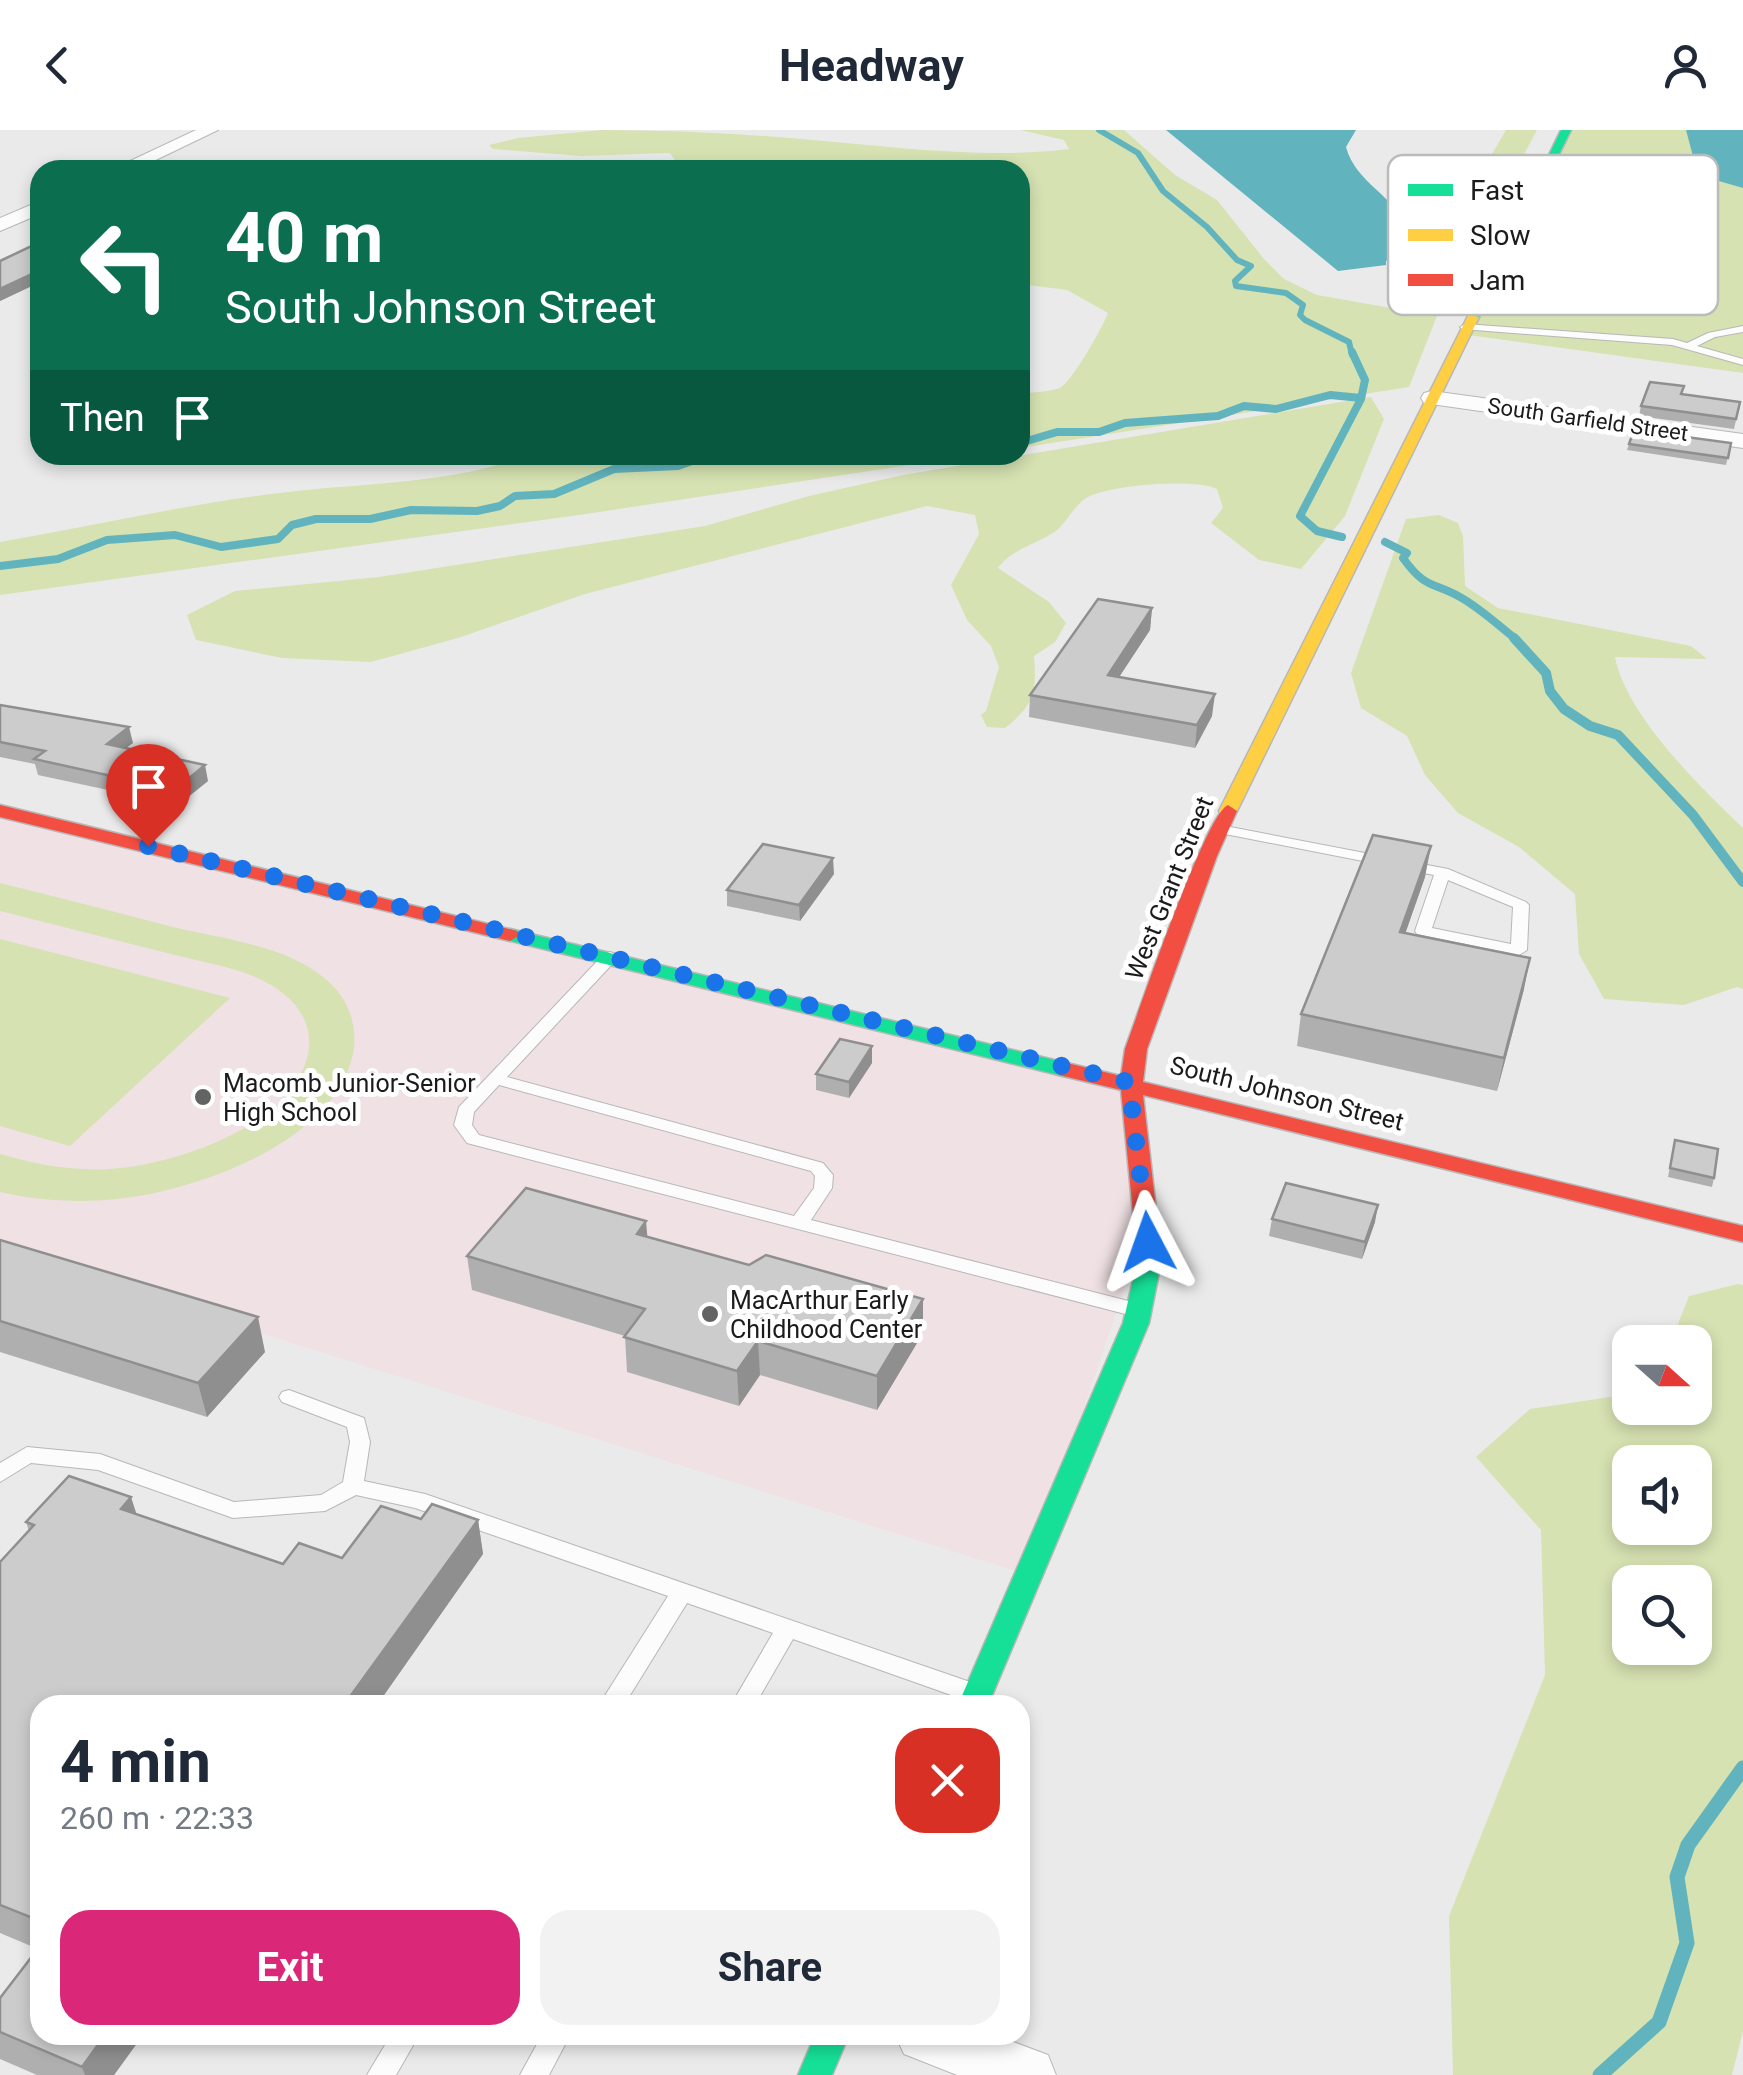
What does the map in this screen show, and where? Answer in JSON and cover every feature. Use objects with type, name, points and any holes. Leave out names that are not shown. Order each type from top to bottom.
[{"type":"main road","name":"West Grant Street","points":[[1553,155],[1566,130]]},
{"type":"main road","name":"West Grant Street","points":[[978,1695],[1140,1309],[1148,1266],[1148,1218],[1129,1082],[1145,1018],[1220,829],[1471,315]]},
{"type":"main road","name":"South Johnson Street","points":[[0,810],[1743,1234]]},
{"type":"main road","points":[[814,2075],[828,2045]]},
{"type":"street","points":[[142,160],[210,130]]},
{"type":"street","points":[[0,225],[30,211]]},
{"type":"street","name":"South Garfield Street","points":[[1432,398],[1743,441]]},
{"type":"street","points":[[950,2045],[1027,2075]]},
{"type":"lane","points":[[1465,327],[1691,345],[1743,362]]},
{"type":"lane","points":[[1691,345],[1712,334],[1743,328]]},
{"type":"lane","points":[[1220,829],[1443,872],[1522,905],[1519,950],[1422,932],[1443,872]]},
{"type":"lane","points":[[610,957],[466,1112],[463,1125],[472,1139],[1125,1309],[1140,1309]]},
{"type":"lane","points":[[496,1080],[817,1168],[824,1175],[823,1188],[798,1224]]},
{"type":"lane","points":[[289,1397],[357,1423],[360,1442],[354,1486]]},
{"type":"lane","points":[[0,1474],[28,1455],[100,1462],[233,1510],[325,1504],[354,1486],[418,1500],[788,1627],[963,1695]]},
{"type":"lane","points":[[617,1695],[683,1590]]},
{"type":"lane","points":[[750,1695],[788,1627]]},
{"type":"lane","points":[[381,2075],[400,2045]]},
{"type":"lane","points":[[534,2075],[551,2045]]},
{"type":"shaded area","points":[[0,811],[1129,1082],[1148,1217],[1028,1575],[0,1251]]},
{"type":"green space","points":[[602,130],[658,131],[1008,153],[1069,149],[1064,140],[1020,130],[1124,130],[1175,175],[1217,200],[1284,279],[1317,295],[1388,307],[1388,315],[1437,316],[1409,387],[1030,446],[1030,393],[1065,384],[1108,313],[1067,290],[1030,285],[1030,160],[675,160],[670,153],[581,156],[493,149],[489,145],[518,138]]},
{"type":"green space","points":[[1506,130],[1537,130],[1524,155],[1491,155]]},
{"type":"green space","points":[[1566,130],[1743,130],[1743,373],[1461,334],[1471,315],[1718,315],[1718,155],[1553,155]]},
{"type":"green space","points":[[1371,397],[1384,419],[1345,516],[1301,569],[1259,560],[1211,523],[1223,508],[1217,489],[1190,484],[1133,486],[1088,497],[1056,531],[1003,561],[998,568],[1049,602],[1066,623],[1055,642],[1034,656],[1032,697],[1005,728],[987,727],[981,715],[986,711],[999,667],[991,646],[967,620],[951,585],[979,534],[975,515],[927,506],[585,594],[458,638],[371,662],[282,658],[196,640],[187,615],[235,591],[379,577],[705,526],[809,496],[903,475],[963,465],[1030,465],[1030,454]]},
{"type":"green space","points":[[498,465],[909,465],[0,595],[0,542],[245,498],[468,472]]},
{"type":"green space","points":[[1439,515],[1458,523],[1463,536],[1465,586],[1498,608],[1691,646],[1707,659],[1615,657],[1622,679],[1649,726],[1687,772],[1743,828],[1743,989],[1737,987],[1684,1005],[1604,999],[1579,954],[1575,894],[1519,847],[1458,813],[1425,775],[1407,736],[1361,708],[1351,673],[1406,519]]},
{"type":"green space","points":[[0,883],[255,945],[316,972],[338,992],[353,1026],[353,1054],[342,1083],[324,1108],[272,1149],[179,1187],[94,1201],[0,1192],[0,1154],[67,1168],[119,1168],[187,1153],[242,1130],[287,1095],[301,1073],[309,1040],[307,1025],[296,1006],[260,979],[0,911]]},
{"type":"green space","points":[[0,939],[230,998],[70,1146],[0,1126]]},
{"type":"green space","points":[[1743,1285],[1743,2031],[1732,2075],[1453,2075],[1449,1916],[1545,1675],[1541,1530],[1476,1457],[1530,1409],[1612,1397],[1612,1425],[1712,1425],[1712,1325],[1678,1325],[1689,1296]]},
{"type":"water","points":[[1166,130],[1356,130],[1346,147],[1351,160],[1388,202],[1388,260],[1386,265],[1338,271]]},
{"type":"water","points":[[1686,130],[1743,130],[1743,188],[1718,181],[1718,155],[1693,155]]},
{"type":"building","points":[[30,247],[30,275],[0,289],[0,261]]},
{"type":"building","points":[[1650,382],[1684,386],[1681,394],[1740,402],[1736,419],[1641,406]]},
{"type":"building","points":[[1634,430],[1731,443],[1728,458],[1629,444]]},
{"type":"building","points":[[1098,599],[1152,608],[1108,675],[1215,694],[1197,725],[1030,695]]},
{"type":"building","points":[[0,705],[129,727],[107,744],[205,765],[175,790],[34,759],[45,751],[0,742]]},
{"type":"building","points":[[1373,835],[1431,846],[1400,932],[1530,958],[1504,1058],[1301,1014]]},
{"type":"building","points":[[763,844],[833,858],[799,905],[727,890]]},
{"type":"building","points":[[840,1039],[872,1046],[849,1082],[816,1074]]},
{"type":"building","points":[[1675,1140],[1718,1149],[1714,1178],[1670,1168]]},
{"type":"building","points":[[1286,1183],[1378,1205],[1365,1242],[1272,1219]]},
{"type":"building","points":[[526,1188],[646,1221],[637,1234],[749,1265],[766,1255],[923,1299],[877,1376],[758,1341],[737,1371],[624,1337],[645,1309],[467,1256]]},
{"type":"building","points":[[0,1240],[258,1317],[198,1383],[0,1321]]},
{"type":"building","points":[[69,1476],[131,1497],[121,1509],[283,1564],[299,1543],[342,1558],[381,1506],[421,1519],[432,1504],[478,1520],[351,1695],[30,1695],[30,1917],[0,1905],[0,1562],[34,1525],[26,1522]]},
{"type":"building","points":[[30,1959],[30,2045],[0,2032],[0,1998]]},
{"type":"building","points":[[30,2045],[98,2045],[82,2067]]},
{"type":"waterway","points":[[1099,130],[1138,153],[1163,191],[1207,227],[1237,260],[1251,266],[1235,281],[1236,286],[1286,293],[1303,305],[1300,315],[1305,320],[1349,342],[1352,355]]},
{"type":"waterway","points":[[1342,537],[1317,531],[1300,516],[1361,399],[1365,380],[1352,352]]},
{"type":"waterway","points":[[1030,440],[1057,432],[1099,432],[1125,423],[1218,416],[1244,406],[1276,409],[1330,395],[1361,398]]},
{"type":"waterway","points":[[0,566],[58,559],[107,540],[175,535],[221,547],[278,539],[292,525],[316,519],[370,519],[411,510],[477,511],[500,506],[515,496],[554,494],[614,469],[681,465]]},
{"type":"waterway","points":[[1385,542],[1407,553],[1403,558],[1424,580],[1467,601],[1517,640]]},
{"type":"waterway","points":[[1514,638],[1546,673],[1550,691],[1564,709],[1590,726],[1618,735],[1693,815],[1743,882]]},
{"type":"waterway","points":[[1600,2075],[1659,2022],[1687,1943],[1677,1877],[1688,1845],[1743,1768]]},
{"type":"traffic: fast","points":[[1554,155],[1566,130]]},
{"type":"traffic: fast","points":[[510,935],[1067,1070]]},
{"type":"traffic: fast","points":[[977,1695],[1136,1323],[1148,1267],[1148,1244]]},
{"type":"traffic: fast","points":[[815,2075],[828,2045]]},
{"type":"traffic: slow","points":[[1228,811],[1473,317]]},
{"type":"traffic: jam","points":[[0,811],[510,935]]},
{"type":"traffic: jam","points":[[1148,1244],[1132,1097],[1136,1049],[1207,856],[1228,811]]},
{"type":"traffic: jam","points":[[1067,1070],[1743,1234]]},
{"type":"place","name":"Macomb Junior-Senior High School","points":[[203,1097]]},
{"type":"place","name":"MacArthur Early Childhood Center","points":[[710,1314]]},
{"type":"route","points":[[148,846],[1129,1082],[1148,1242]]}]
